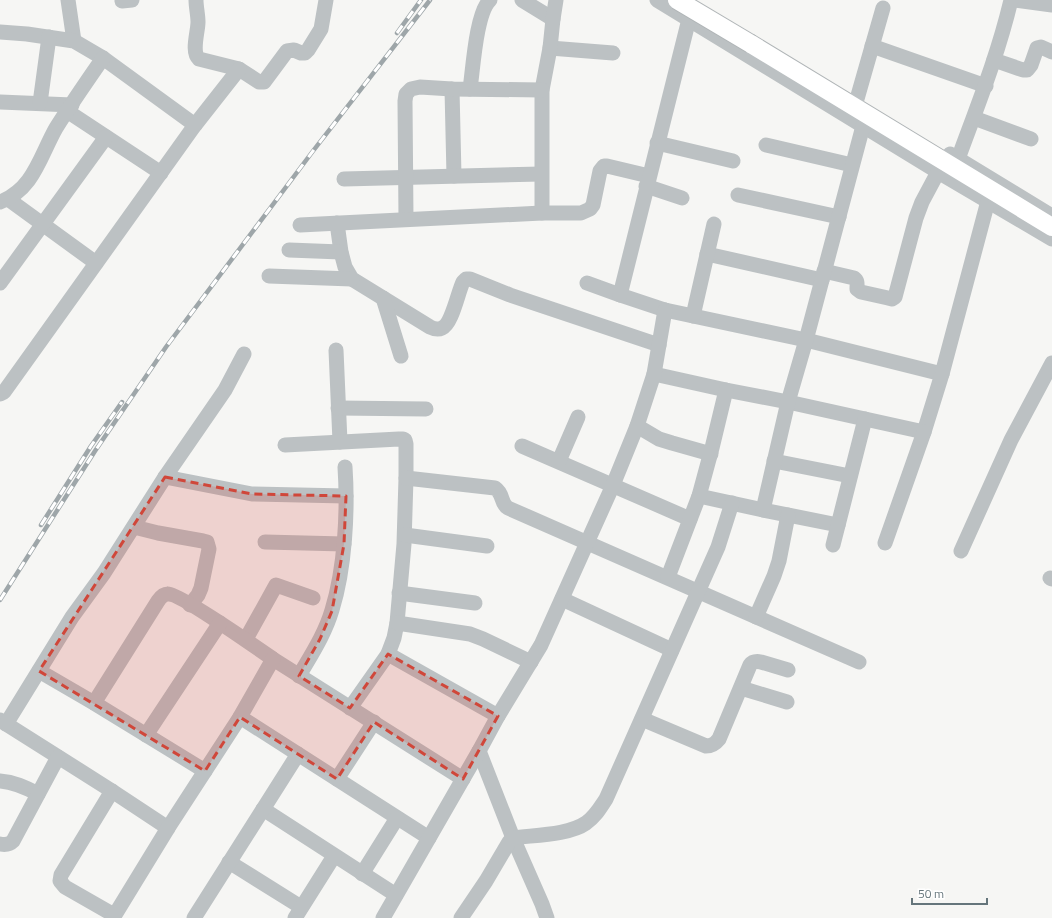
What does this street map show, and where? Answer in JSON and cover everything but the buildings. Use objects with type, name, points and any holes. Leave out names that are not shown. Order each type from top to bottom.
[{"type":"main road","points":[[676,0],[1052,227]]},
{"type":"street","points":[[68,0],[74,41]]},
{"type":"street","points":[[196,0],[198,22],[195,50],[197,57],[199,59],[239,69],[259,82],[264,82],[287,51],[294,50],[305,53],[308,50],[321,29],[326,0]]},
{"type":"street","points":[[470,89],[481,15],[490,0]]},
{"type":"street","points":[[522,0],[553,19]]},
{"type":"street","points":[[542,213],[542,90],[550,48],[556,0]]},
{"type":"street","points":[[657,0],[938,172],[1052,239]]},
{"type":"street","points":[[958,159],[986,86],[1011,0]]},
{"type":"street","points":[[1015,0],[1052,5]]},
{"type":"street","points":[[620,295],[689,19],[697,2],[1052,216]]},
{"type":"street","points":[[857,99],[883,8]]},
{"type":"street","points":[[0,32],[74,41],[103,58],[195,125]]},
{"type":"street","points":[[40,103],[49,37]]},
{"type":"street","points":[[872,46],[986,86]]},
{"type":"street","points":[[994,60],[1027,70],[1031,65],[1037,48],[1041,47],[1052,52]]},
{"type":"street","points":[[550,48],[614,53]]},
{"type":"street","points":[[96,264],[42,224],[4,200],[19,191],[35,172],[56,128],[103,58]]},
{"type":"street","points":[[0,394],[4,392],[195,125],[239,69]]},
{"type":"street","points":[[406,219],[405,102],[406,94],[411,89],[420,87],[542,90]]},
{"type":"street","points":[[452,88],[454,176]]},
{"type":"street","points":[[0,102],[40,103],[70,108],[106,137],[161,173]]},
{"type":"street","points":[[974,118],[1032,138]]},
{"type":"street","points":[[763,510],[788,402],[863,126]]},
{"type":"street","points":[[0,283],[106,137]]},
{"type":"street","points":[[657,143],[733,161]]},
{"type":"street","points":[[766,145],[852,165]]},
{"type":"street","points":[[300,225],[542,213],[581,213],[590,210],[593,205],[600,171],[604,166],[648,181],[682,198]]},
{"type":"street","points":[[708,254],[823,275],[854,278],[857,282],[857,289],[861,292],[892,299],[895,297],[916,218],[922,202],[938,172]]},
{"type":"street","points":[[344,179],[541,174]]},
{"type":"street","points":[[738,195],[839,217]]},
{"type":"street","points":[[885,543],[924,432],[942,374],[988,201]]},
{"type":"street","points":[[337,223],[341,252],[345,267],[352,279],[436,330],[441,329],[446,325],[452,316],[463,282],[466,279],[470,279],[524,300],[659,345]]},
{"type":"street","points":[[693,316],[714,224]]},
{"type":"street","points":[[289,250],[341,252]]},
{"type":"street","points":[[269,276],[352,279]]},
{"type":"street","points":[[587,283],[665,310],[806,340],[942,374]]},
{"type":"street","points":[[383,298],[401,356]]},
{"type":"street","points":[[382,918],[480,750],[498,716],[531,662],[562,599],[613,485],[637,426],[654,374],[665,310]]},
{"type":"street","points":[[336,350],[340,442]]},
{"type":"street","points":[[168,828],[112,790],[3,722],[39,671],[72,617],[104,573],[166,477],[225,390],[244,354]]},
{"type":"street","points":[[961,551],[1011,440],[1052,364]]},
{"type":"street","points":[[654,374],[924,432]]},
{"type":"street","points":[[668,577],[699,496],[711,454],[726,390]]},
{"type":"street","points":[[338,408],[426,409]]},
{"type":"street","points":[[559,462],[578,417]]},
{"type":"street","points":[[833,545],[865,419]]},
{"type":"street","points":[[637,426],[659,439],[672,444],[711,454]]},
{"type":"street","points":[[285,445],[402,439],[405,440],[406,444],[405,535],[397,623],[394,638],[388,654],[350,708]]},
{"type":"street","points":[[522,446],[690,519]]},
{"type":"street","points":[[774,461],[850,476]]},
{"type":"street","points":[[299,676],[320,639],[332,611],[339,580],[344,544],[346,496],[345,467]]},
{"type":"street","points":[[166,477],[252,494],[346,496]]},
{"type":"street","points":[[406,478],[495,488],[499,490],[505,506],[859,662]]},
{"type":"street","points":[[699,496],[838,525]]},
{"type":"street","points":[[461,918],[513,838],[573,829],[586,823],[597,813],[606,799],[718,548],[732,503]]},
{"type":"street","points":[[756,617],[779,561],[788,515]]},
{"type":"street","points":[[134,527],[207,542],[210,549],[201,588],[198,595],[190,605]]},
{"type":"street","points":[[405,535],[487,546]]},
{"type":"street","points":[[266,542],[344,544]]},
{"type":"street","points":[[246,640],[276,585],[313,598]]},
{"type":"street","points":[[399,593],[475,603]]},
{"type":"street","points":[[94,703],[158,601],[162,596],[168,594],[173,595],[220,623],[299,676],[463,779]]},
{"type":"street","points":[[562,599],[672,650]]},
{"type":"street","points":[[146,736],[220,623]]},
{"type":"street","points":[[397,623],[470,634],[531,662]]},
{"type":"street","points":[[388,654],[498,716]]},
{"type":"street","points":[[112,790],[61,876],[60,881],[65,887],[114,917],[168,828],[240,717],[273,659]]},
{"type":"street","points":[[642,719],[706,746],[710,746],[715,744],[719,739],[750,665],[753,662],[761,662],[788,670]]},
{"type":"street","points":[[39,671],[205,771]]},
{"type":"street","points":[[741,688],[786,702]]},
{"type":"street","points":[[240,717],[429,838]]},
{"type":"street","points":[[337,779],[374,722]]},
{"type":"street","points":[[480,750],[513,838],[544,911],[533,918]]},
{"type":"street","points":[[200,916],[229,862],[298,754]]},
{"type":"street","points":[[0,844],[7,845],[13,841],[58,757]]},
{"type":"street","points":[[0,781],[21,785],[38,794]]},
{"type":"street","points":[[263,809],[396,895]]},
{"type":"street","points":[[362,874],[397,818]]},
{"type":"street","points":[[229,862],[298,913],[334,856]]},
{"type":"highlighted area","points":[[165,477],[252,494],[346,496],[344,544],[332,611],[320,639],[299,676],[350,708],[388,654],[498,716],[463,779],[374,722],[337,779],[240,717],[205,771],[39,671]]},
{"type":"railway","points":[[397,33],[421,0]]},
{"type":"railway","points":[[0,600],[95,451],[166,347],[313,151],[430,0]]},
{"type":"railway","points":[[41,525],[91,446],[122,402]]}]
